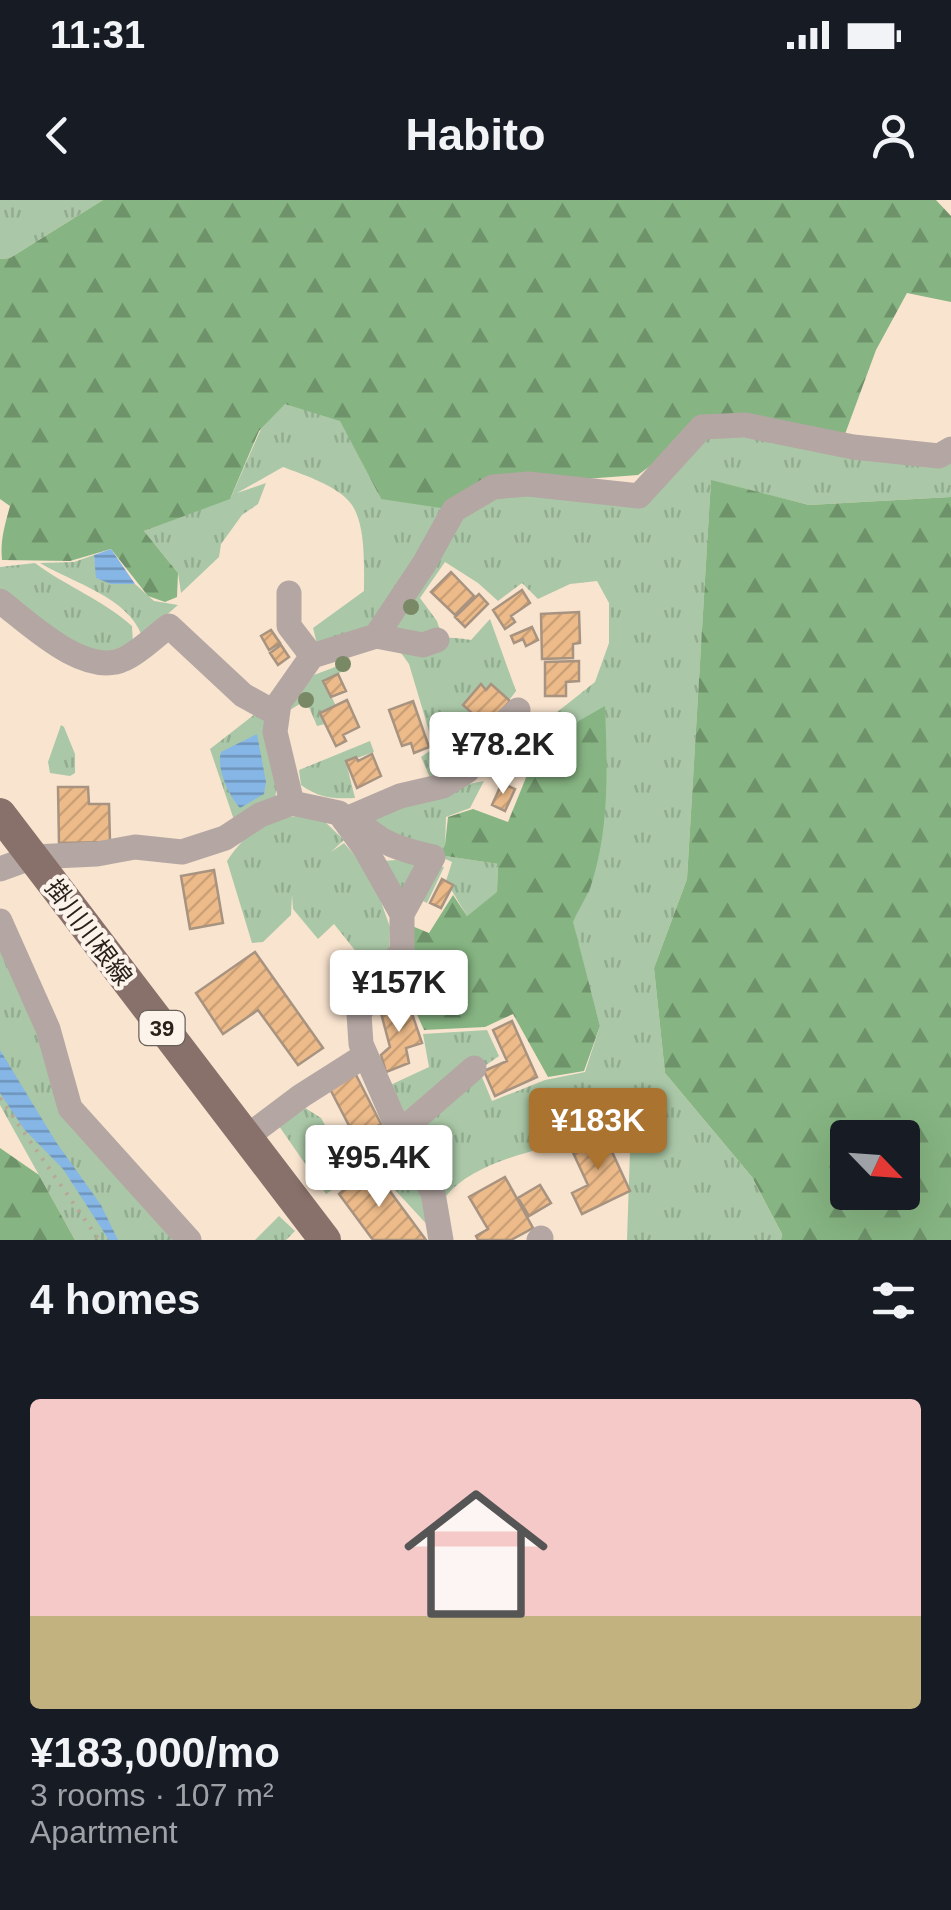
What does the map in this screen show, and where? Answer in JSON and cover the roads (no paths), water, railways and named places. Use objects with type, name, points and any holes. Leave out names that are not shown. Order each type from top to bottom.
[{"type":"main road","name":"掛川川根線","points":[[0,814],[325,1240]]},
{"type":"street","points":[[376,636],[454,510],[492,486],[528,484],[639,496],[702,427],[746,425],[853,447],[947,458]]},
{"type":"street","points":[[290,593],[289,626],[312,656]]},
{"type":"street","points":[[0,601],[70,654],[105,664],[124,660],[169,626],[242,695],[278,714]]},
{"type":"street","points":[[292,803],[276,732],[279,704],[312,656],[376,636],[423,645],[438,640]]},
{"type":"street","points":[[349,818],[400,796],[443,786],[467,771],[496,730],[518,710]]},
{"type":"street","points":[[0,869],[33,856],[97,854],[135,847],[182,852],[225,838],[260,815],[292,803],[339,813],[395,848],[433,857],[402,914],[402,951],[359,1014],[364,1056],[433,1193],[442,1240]]},
{"type":"street","points":[[349,818],[402,914]]},
{"type":"street","points":[[0,921],[48,1030],[70,1108],[189,1240]]},
{"type":"street","points":[[245,1138],[364,1056]]},
{"type":"street","points":[[400,1132],[474,1068]]},
{"type":"water","points":[[111,549],[135,584],[111,584],[96,578],[94,555]]},
{"type":"water","points":[[257,734],[266,782],[264,794],[240,808],[224,782],[221,752]]},
{"type":"water","points":[[0,1050],[56,1142],[101,1205],[118,1240],[109,1240],[63,1169],[24,1129],[0,1093]]}]
